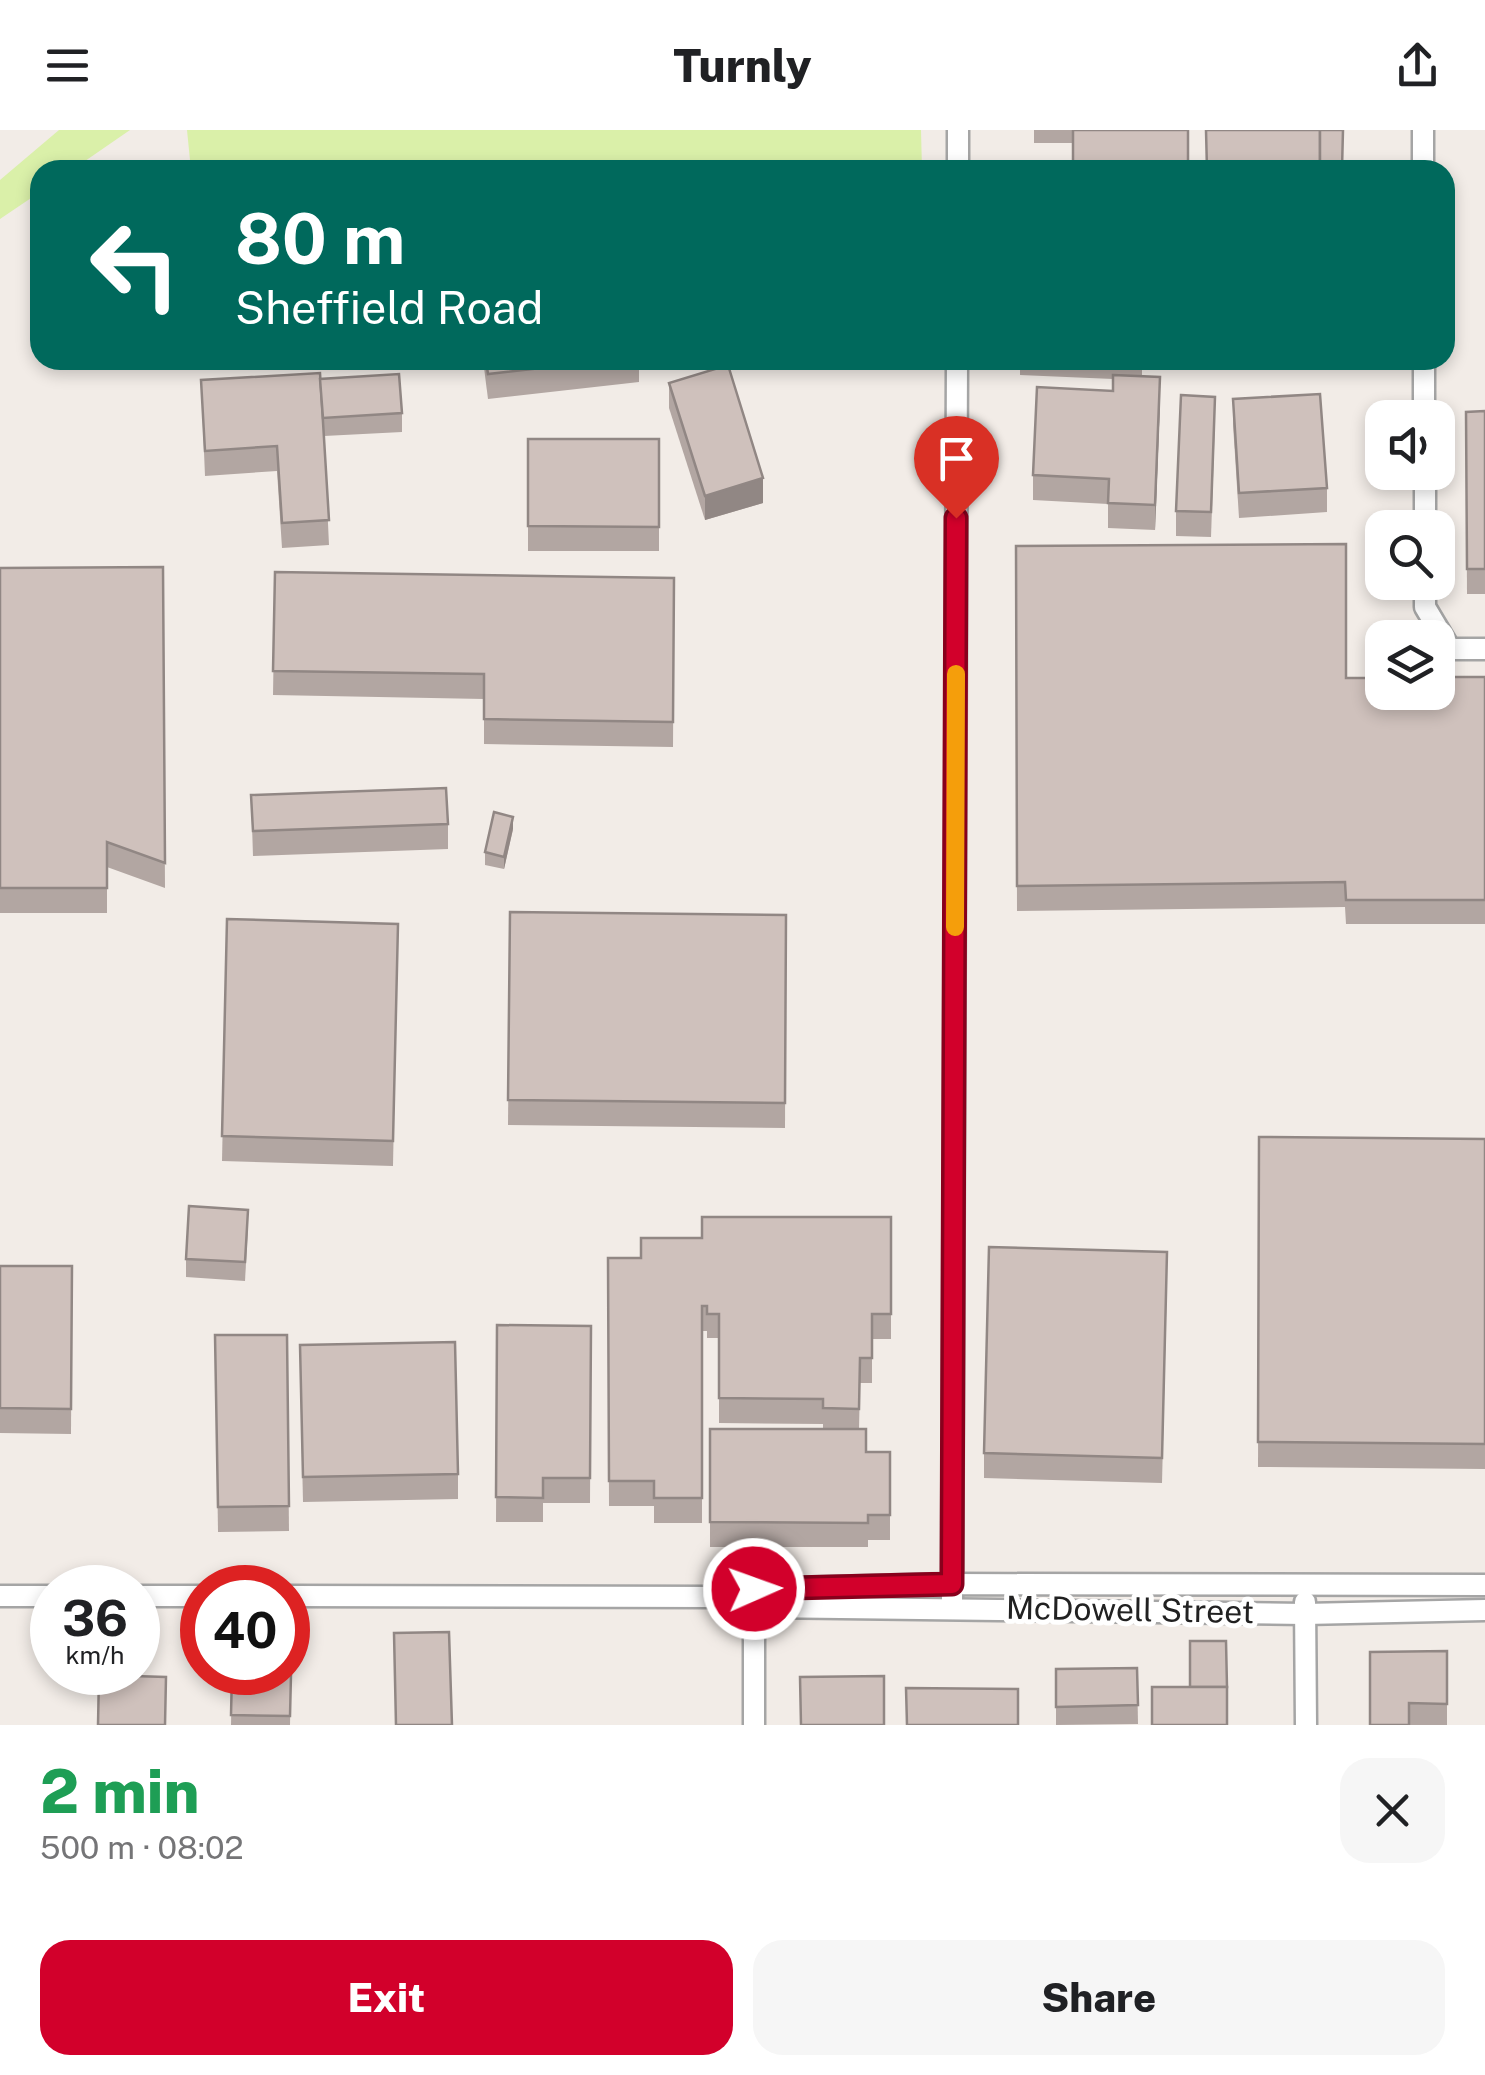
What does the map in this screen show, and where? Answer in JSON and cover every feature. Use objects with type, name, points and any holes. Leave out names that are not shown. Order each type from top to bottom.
[{"type":"street","points":[[958,130],[958,160]]},
{"type":"street","points":[[1423,130],[1423,160]]},
{"type":"street","points":[[952,1606],[957,370]]},
{"type":"street","points":[[1424,370],[1424,400]]},
{"type":"street","points":[[1425,600],[1425,607],[1450,649],[1485,648]]},
{"type":"street","name":"McDowell Street","points":[[754,1598],[952,1584],[1485,1585]]},
{"type":"street","points":[[1305,1585],[1306,1725]]},
{"type":"street","points":[[0,1596],[30,1596]]},
{"type":"street","name":"McDowell Street","points":[[310,1596],[716,1597],[1305,1614],[1485,1610]]},
{"type":"street","points":[[754,1598],[754,1725]]},
{"type":"green space","points":[[59,130],[130,130],[86,160],[30,160],[30,199],[0,219],[0,180]]},
{"type":"green space","points":[[187,130],[921,130],[922,160],[190,160]]},
{"type":"building","points":[[1073,130],[1188,130],[1188,160],[1073,160]]},
{"type":"building","points":[[1206,130],[1320,130],[1320,160],[1207,160]]},
{"type":"building","points":[[1320,130],[1343,130],[1342,160],[1320,160]]},
{"type":"building","points":[[487,370],[524,370],[488,374]]},
{"type":"building","points":[[712,370],[730,370],[763,478],[705,496],[669,383]]},
{"type":"building","points":[[320,373],[329,520],[282,523],[277,446],[205,451],[201,380]]},
{"type":"building","points":[[399,374],[402,413],[323,418],[320,379]]},
{"type":"building","points":[[1113,375],[1160,377],[1155,505],[1108,503],[1109,479],[1033,475],[1037,387],[1113,391]]},
{"type":"building","points":[[1320,394],[1327,488],[1239,493],[1233,399]]},
{"type":"building","points":[[1181,395],[1215,397],[1211,512],[1176,511]]},
{"type":"building","points":[[1485,411],[1485,569],[1467,569],[1466,412]]},
{"type":"building","points":[[528,439],[659,439],[659,527],[528,526]]},
{"type":"building","points":[[1346,544],[1346,678],[1365,678],[1365,710],[1455,710],[1455,677],[1485,677],[1485,900],[1346,900],[1345,882],[1017,886],[1016,546]]},
{"type":"building","points":[[163,567],[165,863],[107,842],[107,888],[0,888],[0,568]]},
{"type":"building","points":[[275,572],[674,578],[673,722],[484,719],[484,674],[273,671]]},
{"type":"building","points":[[446,788],[448,824],[253,831],[251,795]]},
{"type":"building","points":[[494,812],[513,817],[504,857],[485,852]]},
{"type":"building","points":[[510,912],[786,915],[785,1103],[508,1100]]},
{"type":"building","points":[[227,919],[398,924],[393,1141],[222,1136]]},
{"type":"building","points":[[1259,1137],[1485,1139],[1485,1444],[1258,1442]]},
{"type":"building","points":[[189,1206],[248,1210],[245,1262],[186,1259]]},
{"type":"building","points":[[702,1217],[891,1217],[891,1314],[872,1314],[872,1358],[860,1358],[859,1409],[823,1408],[823,1399],[719,1398],[719,1314],[707,1314],[707,1306],[702,1306],[702,1498],[654,1498],[654,1481],[609,1481],[608,1258],[641,1258],[641,1238],[702,1238]]},
{"type":"building","points":[[989,1247],[1167,1252],[1162,1458],[984,1453]]},
{"type":"building","points":[[0,1266],[72,1266],[71,1409],[0,1408]]},
{"type":"building","points":[[497,1325],[591,1326],[590,1478],[543,1478],[543,1498],[496,1497]]},
{"type":"building","points":[[215,1335],[287,1335],[289,1506],[218,1507]]},
{"type":"building","points":[[455,1342],[458,1474],[303,1477],[300,1345]]},
{"type":"building","points":[[710,1429],[866,1429],[866,1452],[890,1452],[890,1515],[868,1515],[868,1523],[710,1522]]},
{"type":"building","points":[[449,1632],[452,1725],[396,1725],[394,1633]]},
{"type":"building","points":[[1190,1641],[1226,1641],[1227,1687],[1190,1687]]},
{"type":"building","points":[[1447,1651],[1447,1704],[1409,1703],[1409,1725],[1370,1725],[1370,1652]]},
{"type":"building","points":[[1137,1668],[1138,1705],[1056,1707],[1056,1669]]},
{"type":"building","points":[[884,1676],[884,1725],[801,1725],[800,1677]]},
{"type":"building","points":[[160,1677],[166,1677],[165,1725],[98,1725],[99,1695],[160,1695]]},
{"type":"building","points":[[1152,1687],[1227,1687],[1227,1725],[1152,1725]]},
{"type":"building","points":[[906,1688],[1018,1689],[1018,1725],[907,1725]]},
{"type":"building","points":[[231,1695],[291,1695],[290,1716],[231,1715]]},
{"type":"slow traffic","points":[[955,927],[956,674]]},
{"type":"route","points":[[754,1589],[952,1584],[956,518]]}]
